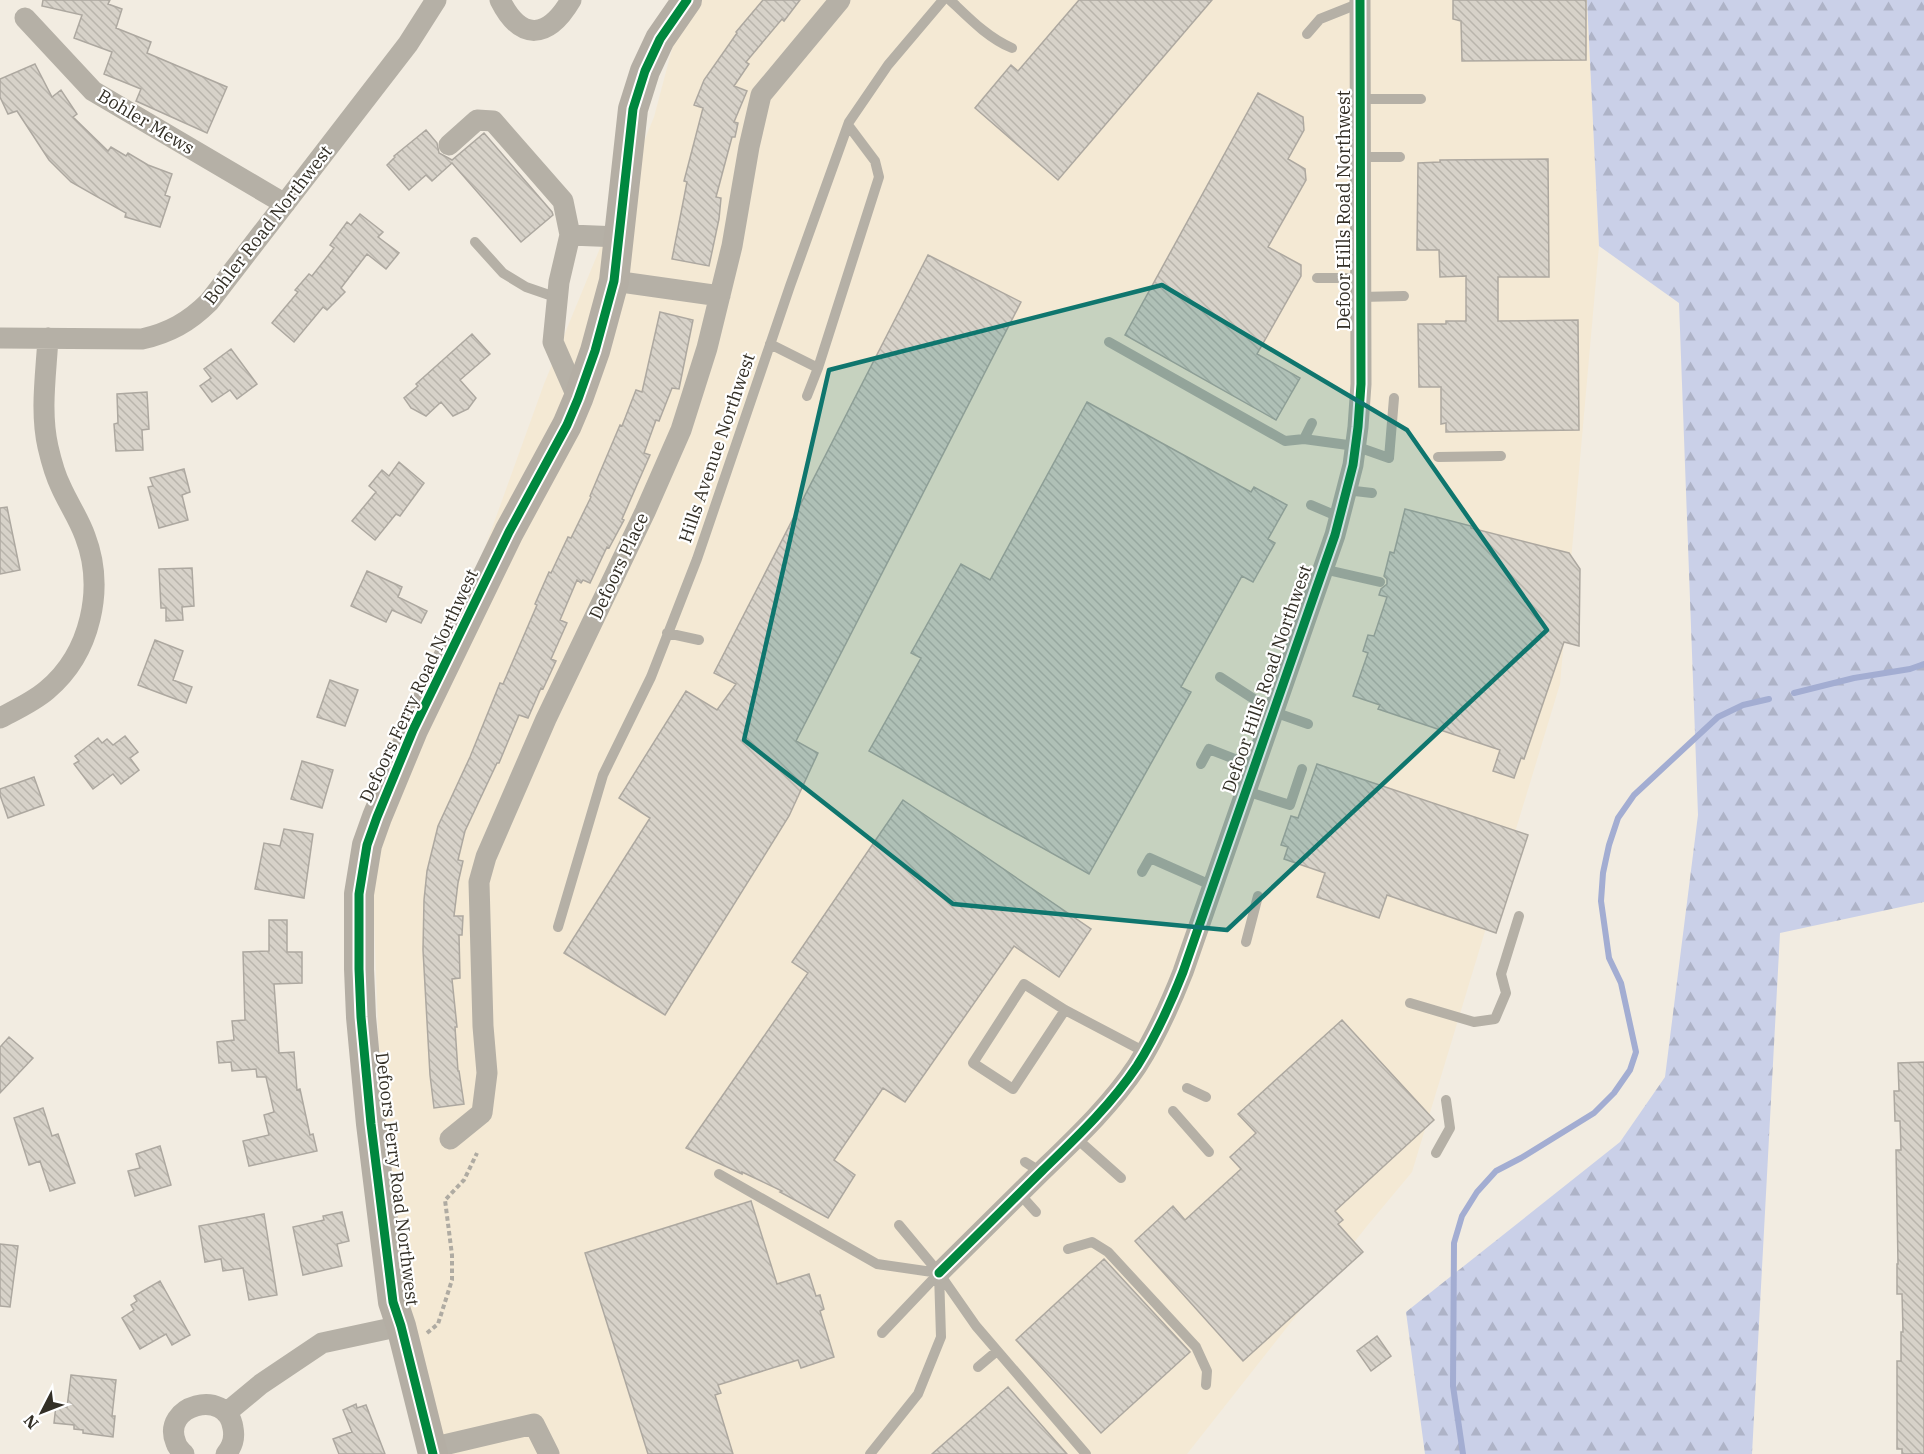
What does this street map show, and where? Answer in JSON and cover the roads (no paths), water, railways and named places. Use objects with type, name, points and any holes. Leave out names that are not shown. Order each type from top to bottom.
[{"type":"street","name":"Bohler Road Northwest","points":[[0,338],[142,339],[162,334],[182,325],[198,314],[408,44],[436,0]]},
{"type":"street","points":[[500,0],[507,15],[516,24],[528,30],[540,31],[554,24],[571,0]]},
{"type":"street","name":"Defoors Ferry Road Northwest","points":[[432,1451],[402,1326],[393,1302],[371,1124],[359,969],[359,894],[367,845],[413,730],[508,532],[567,425],[578,399],[595,351],[614,281],[633,109],[645,71],[660,39],[687,0]]},
{"type":"street","name":"Defoors Place","points":[[450,1139],[482,1113],[487,1073],[483,1026],[479,882],[486,857],[546,719],[645,512],[681,429],[707,348],[732,246],[749,147],[761,95],[840,0]]},
{"type":"street","name":"Defoor Hills Road Northwest","points":[[939,1273],[1019,1193],[1033,1167],[1076,1138],[1112,1099],[1145,1052],[1173,998],[1323,569],[1346,490],[1355,446],[1361,384],[1360,2]]},
{"type":"street","name":"Bohler Mews","points":[[25,18],[93,91],[285,204]]},
{"type":"street","points":[[449,145],[477,120],[493,121],[563,201],[570,235],[559,282],[553,342],[578,399]]},
{"type":"street","points":[[570,235],[620,237]]},
{"type":"street","points":[[614,281],[720,296]]},
{"type":"street","points":[[0,718],[30,703],[61,677],[83,643],[94,606],[94,570],[86,536],[60,484],[48,446],[44,407],[48,338]]},
{"type":"street","points":[[226,1413],[261,1384],[322,1342],[402,1326]]},
{"type":"street","points":[[184,1454],[176,1443],[174,1433],[176,1422],[184,1411],[196,1405],[210,1404],[226,1413],[231,1419],[234,1432],[232,1444],[226,1454]]},
{"type":"street","points":[[432,1451],[534,1424],[549,1454]]},
{"type":"lane","name":"Hills Avenue Northwest","points":[[558,927],[603,775],[651,676],[697,559],[770,344],[848,126],[888,65],[943,0]]},
{"type":"lane","points":[[950,0],[981,29],[1012,48]]},
{"type":"lane","points":[[1307,34],[1320,19],[1360,2]]},
{"type":"lane","points":[[1360,99],[1420,99]]},
{"type":"lane","points":[[807,396],[879,177],[875,161],[848,126]]},
{"type":"lane","points":[[1360,156],[1400,157]]},
{"type":"lane","points":[[475,242],[503,273],[526,288],[558,298]]},
{"type":"lane","points":[[1317,278],[1404,296]]},
{"type":"lane","points":[[1109,342],[1285,441],[1304,439],[1355,446],[1389,458],[1394,398]]},
{"type":"lane","points":[[770,344],[818,368]]},
{"type":"lane","points":[[1304,439],[1312,423]]},
{"type":"lane","points":[[1438,457],[1502,456]]},
{"type":"lane","points":[[1346,490],[1372,493]]},
{"type":"lane","points":[[1311,505],[1339,517]]},
{"type":"lane","points":[[1323,569],[1380,582]]},
{"type":"lane","points":[[668,633],[699,640]]},
{"type":"lane","points":[[1220,677],[1274,711],[1308,724]]},
{"type":"lane","points":[[1201,764],[1209,748],[1255,767]]},
{"type":"lane","points":[[1246,791],[1290,805],[1302,769]]},
{"type":"lane","points":[[1142,872],[1150,858],[1213,886]]},
{"type":"lane","points":[[1246,942],[1258,896]]},
{"type":"lane","points":[[1410,1003],[1474,1022],[1495,1019],[1506,993],[1501,974],[1519,916]]},
{"type":"lane","points":[[1065,1010],[1013,1089],[973,1063],[1024,984],[1065,1010],[1145,1052]]},
{"type":"lane","points":[[1187,1088],[1206,1097]]},
{"type":"lane","points":[[1436,1153],[1450,1128],[1446,1100]]},
{"type":"lane","points":[[1173,1112],[1209,1152]]},
{"type":"lane","points":[[1076,1138],[1121,1178]]},
{"type":"lane","points":[[719,1174],[877,1264],[939,1273]]},
{"type":"lane","points":[[1019,1193],[1036,1212]]},
{"type":"lane","points":[[899,1226],[939,1273],[976,1326],[1086,1454]]},
{"type":"lane","points":[[1068,1249],[1092,1242],[1108,1252],[1196,1347],[1207,1371],[1206,1385]]},
{"type":"lane","points":[[882,1333],[939,1273]]},
{"type":"lane","points":[[870,1454],[918,1395],[940,1337],[939,1273]]},
{"type":"lane","points":[[978,1367],[997,1351]]},
{"type":"waterway","points":[[1794,693],[1854,678],[1910,669],[1924,664]]},
{"type":"waterway","points":[[1463,1454],[1453,1386],[1454,1243],[1462,1216],[1477,1192],[1496,1171],[1594,1113],[1614,1093],[1630,1070],[1636,1052],[1621,983],[1609,958],[1601,901],[1603,873],[1618,818],[1634,795],[1718,717],[1743,705],[1769,699]]}]
